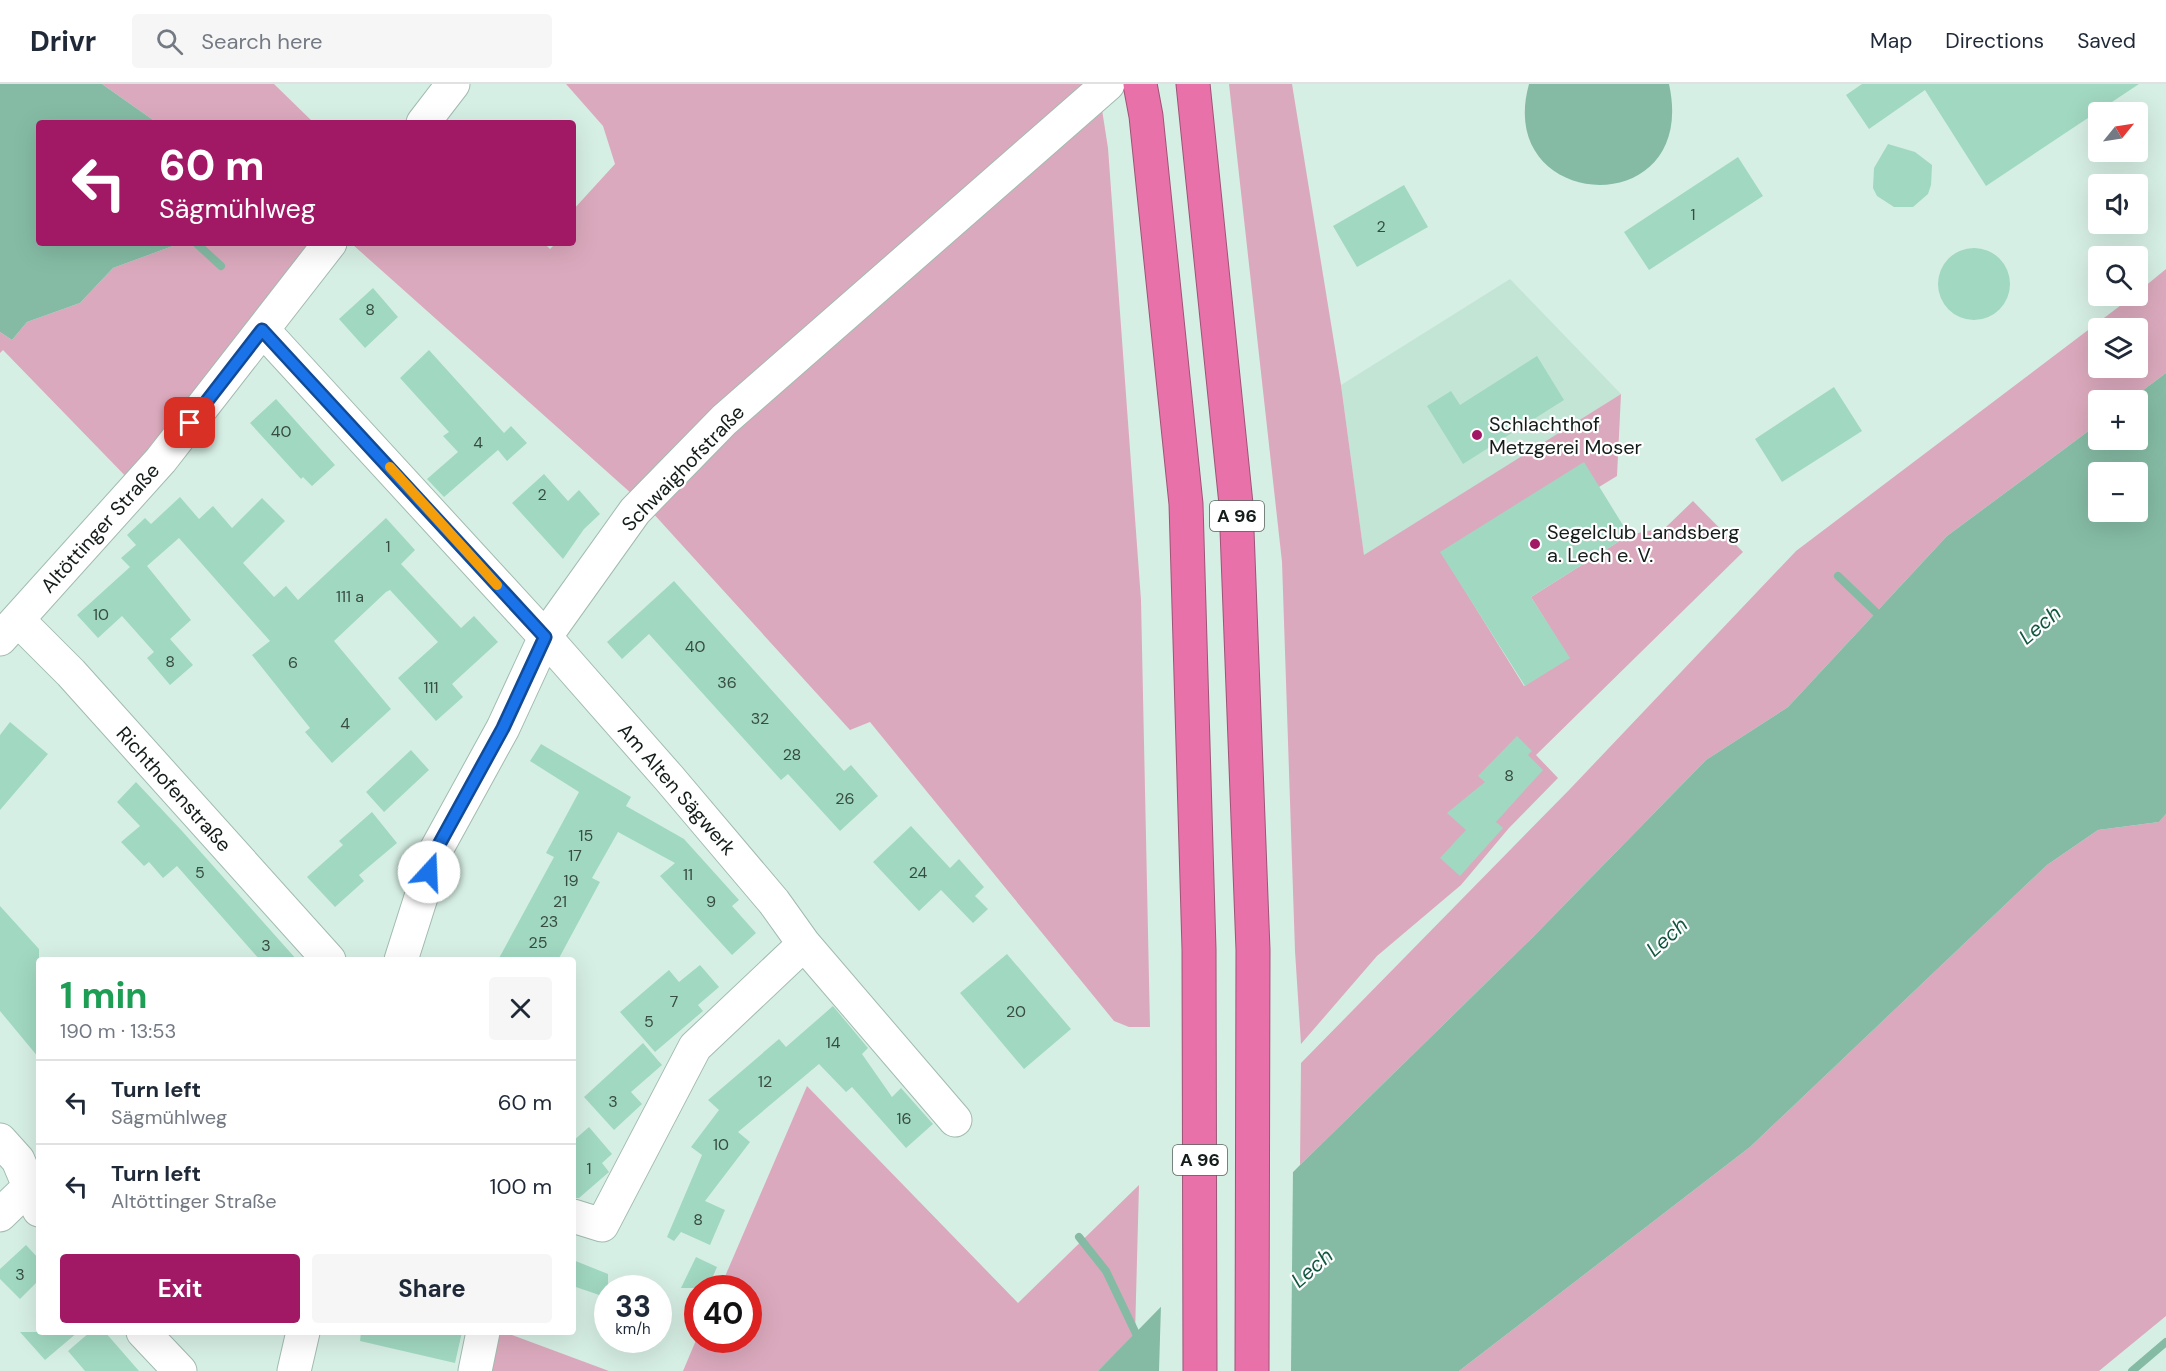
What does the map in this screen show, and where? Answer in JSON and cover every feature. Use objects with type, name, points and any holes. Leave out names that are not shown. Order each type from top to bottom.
[{"type":"highway","name":"A 96","points":[[1140,84],[1146,116],[1186,504],[1199,949],[1200,1371]]},
{"type":"highway","name":"A 96","points":[[1193,84],[1236,504],[1253,950],[1252,1371]]},
{"type":"street","points":[[425,120],[453,84]]},
{"type":"street","name":"Schwaighofstraße","points":[[402,957],[436,850],[503,728],[545,637],[635,511],[724,420],[1108,84]]},
{"type":"street","name":"Altöttinger Straße","points":[[9,629],[161,460],[328,246]]},
{"type":"street","name":"Am Alten Sägwerk","points":[[262,330],[545,637],[774,902],[804,945],[955,1119]]},
{"type":"street","name":"Richthofenstraße","points":[[9,629],[71,673],[326,957]]},
{"type":"street","points":[[576,1217],[602,1225],[695,1047],[804,945]]},
{"type":"street","points":[[0,1140],[18,1160],[34,1198],[0,1215]]},
{"type":"street","points":[[146,1335],[180,1371]]},
{"type":"street","points":[[294,1371],[302,1335]]},
{"type":"street","points":[[475,1371],[482,1335]]},
{"type":"shaded area","points":[[102,84],[274,84],[311,120],[153,120]]},
{"type":"shaded area","points":[[566,84],[1098,84],[1108,148],[1141,600],[1150,1027],[1129,1027],[1114,1021],[870,722],[850,730],[651,511],[354,246],[547,246],[550,249],[553,246],[576,246],[576,207],[615,164],[603,126]]},
{"type":"shaded area","points":[[1229,84],[1292,84],[1341,385],[1364,555],[1621,394],[1617,476],[1599,487],[1441,552],[1524,686],[1569,658],[1531,597],[1629,535],[1666,527],[1693,501],[1743,552],[1536,755],[1558,778],[1509,828],[1461,885],[1377,956],[1301,1044],[1295,951],[1282,562]]},
{"type":"shaded area","points":[[173,246],[313,246],[137,488],[3,350],[0,353],[0,332],[12,340],[27,322],[80,303],[113,268]]},
{"type":"shaded area","points":[[2166,269],[2166,373],[2143,390],[2088,390],[2088,431],[1947,536],[1788,707],[1706,760],[1532,938],[1300,1165],[1301,1063],[1570,789],[1796,551],[2088,330],[2088,378],[2148,378],[2148,318],[2104,318],[2120,306],[2148,306],[2148,284]]},
{"type":"shaded area","points":[[1510,279],[1621,394],[1364,556],[1341,385]]},
{"type":"shaded area","points":[[2166,814],[2166,1316],[2099,1371],[1459,1371],[1750,1147],[2047,865],[2098,830],[2159,822]]},
{"type":"shaded area","points":[[807,1086],[1018,1303],[1139,1185],[1135,1335],[1098,1371],[683,1371],[691,1353],[762,1353],[762,1275],[726,1275]]},
{"type":"shaded area","points":[[497,1335],[512,1335],[609,1371],[489,1371]]},
{"type":"water","points":[[0,84],[102,84],[153,120],[36,120],[36,246],[173,246],[113,268],[80,303],[27,322],[12,340],[0,332]]},
{"type":"water","points":[[1529,84],[1669,84],[1670,129],[1655,161],[1629,180],[1597,185],[1566,178],[1540,158],[1526,127]]},
{"type":"water","name":"Lech","points":[[2166,373],[2166,814],[2159,822],[2098,830],[2047,865],[1750,1147],[1459,1371],[1098,1371],[1300,1165],[1532,938],[1706,760],[1788,707],[1947,536],[2088,431],[2088,450],[2148,450],[2148,390],[2143,390]]},
{"type":"pier","points":[[1293,1168],[1291,1371],[1159,1371],[1161,1305]]},
{"type":"building","points":[[1862,84],[2139,84],[2112,102],[2088,102],[2088,118],[1986,186],[1925,90],[1869,129],[1846,95]]},
{"type":"building","points":[[1888,144],[1915,152],[1932,165],[1928,194],[1913,207],[1894,207],[1877,196],[1873,188],[1874,168]]},
{"type":"building","points":[[1738,157],[1763,196],[1649,270],[1624,232]]},
{"type":"building","points":[[1404,185],[1428,227],[1357,267],[1333,226]]},
{"type":"building","points":[[1974,248],[1994,254],[2004,264],[2010,284],[2004,304],[1994,314],[1974,320],[1954,314],[1944,304],[1938,284],[1944,264],[1954,254]]},
{"type":"building","points":[[373,288],[398,317],[365,348],[339,319]]},
{"type":"building","points":[[429,350],[504,433],[511,426],[527,443],[507,461],[498,450],[444,497],[427,479],[458,452],[443,436],[449,432],[400,378]]},
{"type":"building","name":"Schlachthof Metzgerei Moser","points":[[1537,356],[1564,400],[1463,464],[1427,406],[1451,391],[1460,405]]},
{"type":"building","points":[[1834,387],[1862,431],[1782,482],[1755,439]]},
{"type":"building","points":[[276,399],[335,465],[312,486],[303,477],[301,479],[250,423]]},
{"type":"building","name":"Segelclub Landsberg a. Lech e. V.","points":[[1584,462],[1629,535],[1531,597],[1570,658],[1525,686],[1440,552]]},
{"type":"building","points":[[544,474],[568,501],[579,490],[600,514],[584,529],[563,559],[512,503]]},
{"type":"building","points":[[180,497],[199,519],[213,506],[232,528],[262,498],[285,521],[243,563],[274,597],[286,586],[298,600],[386,518],[415,550],[401,564],[461,628],[474,616],[498,642],[452,684],[463,697],[436,721],[398,678],[438,642],[390,590],[386,592],[334,641],[391,709],[332,763],[305,732],[310,728],[252,655],[270,641],[179,538],[147,566],[191,620],[170,639],[193,665],[170,685],[147,658],[154,652],[122,616],[98,638],[77,615],[130,567],[121,558],[136,545],[127,535],[145,518],[151,524]]},
{"type":"building","points":[[674,581],[844,771],[851,765],[878,796],[840,831],[788,774],[781,780],[649,634],[622,659],[607,642]]},
{"type":"building","points":[[10,722],[48,754],[0,810],[0,735]]},
{"type":"building","points":[[1517,736],[1532,751],[1528,755],[1543,770],[1496,822],[1503,828],[1460,876],[1440,858],[1466,830],[1447,813],[1485,782],[1478,776]]},
{"type":"building","points":[[541,744],[631,797],[626,806],[684,839],[739,900],[732,906],[756,933],[732,955],[660,876],[675,863],[618,832],[592,878],[600,882],[560,957],[500,957],[554,857],[546,853],[579,792],[530,761]]},
{"type":"building","points":[[411,750],[429,770],[384,812],[366,792]]},
{"type":"building","points":[[136,782],[294,957],[257,957],[177,866],[163,878],[149,862],[144,866],[121,842],[140,826],[117,802]]},
{"type":"building","points":[[372,812],[397,843],[359,875],[364,881],[335,907],[307,877],[343,845],[339,841]]},
{"type":"building","points":[[911,826],[950,868],[959,859],[984,887],[975,896],[988,909],[973,923],[941,890],[919,911],[873,862]]},
{"type":"building","points":[[0,906],[39,949],[39,957],[36,957],[36,1054],[0,1011]]},
{"type":"building","points":[[1007,954],[1071,1029],[1024,1069],[960,993]]},
{"type":"building","points":[[700,965],[719,987],[698,1005],[703,1011],[655,1052],[620,1012],[669,970],[679,982]]},
{"type":"building","points":[[833,1006],[868,1048],[862,1054],[892,1097],[901,1088],[933,1124],[906,1148],[852,1087],[846,1092],[819,1064],[738,1132],[750,1142],[705,1201],[725,1210],[710,1245],[681,1232],[674,1241],[667,1237],[702,1155],[691,1147],[719,1110],[708,1100],[779,1039],[786,1047]]},
{"type":"building","points":[[643,1043],[662,1065],[631,1092],[642,1104],[614,1130],[584,1097]]},
{"type":"building","points":[[589,1127],[612,1154],[602,1163],[609,1172],[579,1198],[576,1198],[576,1138]]},
{"type":"building","points":[[26,1245],[36,1256],[36,1283],[20,1299],[0,1279],[0,1269]]},
{"type":"building","points":[[696,1257],[717,1267],[714,1275],[687,1275]]},
{"type":"building","points":[[576,1261],[608,1274],[594,1275],[594,1293],[576,1287]]},
{"type":"building","points":[[20,1332],[36,1332],[36,1335],[74,1335],[45,1360]]},
{"type":"building","points":[[87,1335],[108,1335],[139,1371],[85,1371],[68,1351]]},
{"type":"building","points":[[361,1335],[461,1335],[455,1363],[360,1341]]},
{"type":"waterway","points":[[199,246],[221,266]]},
{"type":"waterway","points":[[1838,576],[1883,619]]},
{"type":"waterway","points":[[1079,1237],[1106,1271],[1140,1342]]},
{"type":"waterway","points":[[2132,1371],[2166,1342]]},
{"type":"slow traffic","points":[[390,467],[497,585]]},
{"type":"place","name":"Schlachthof Metzgerei Moser","points":[[1477,435]]},
{"type":"place","name":"Segelclub Landsberg a. Lech e. V.","points":[[1535,544]]},
{"type":"route","points":[[190,423],[262,330],[545,637],[503,728],[436,850],[429,872]]}]
